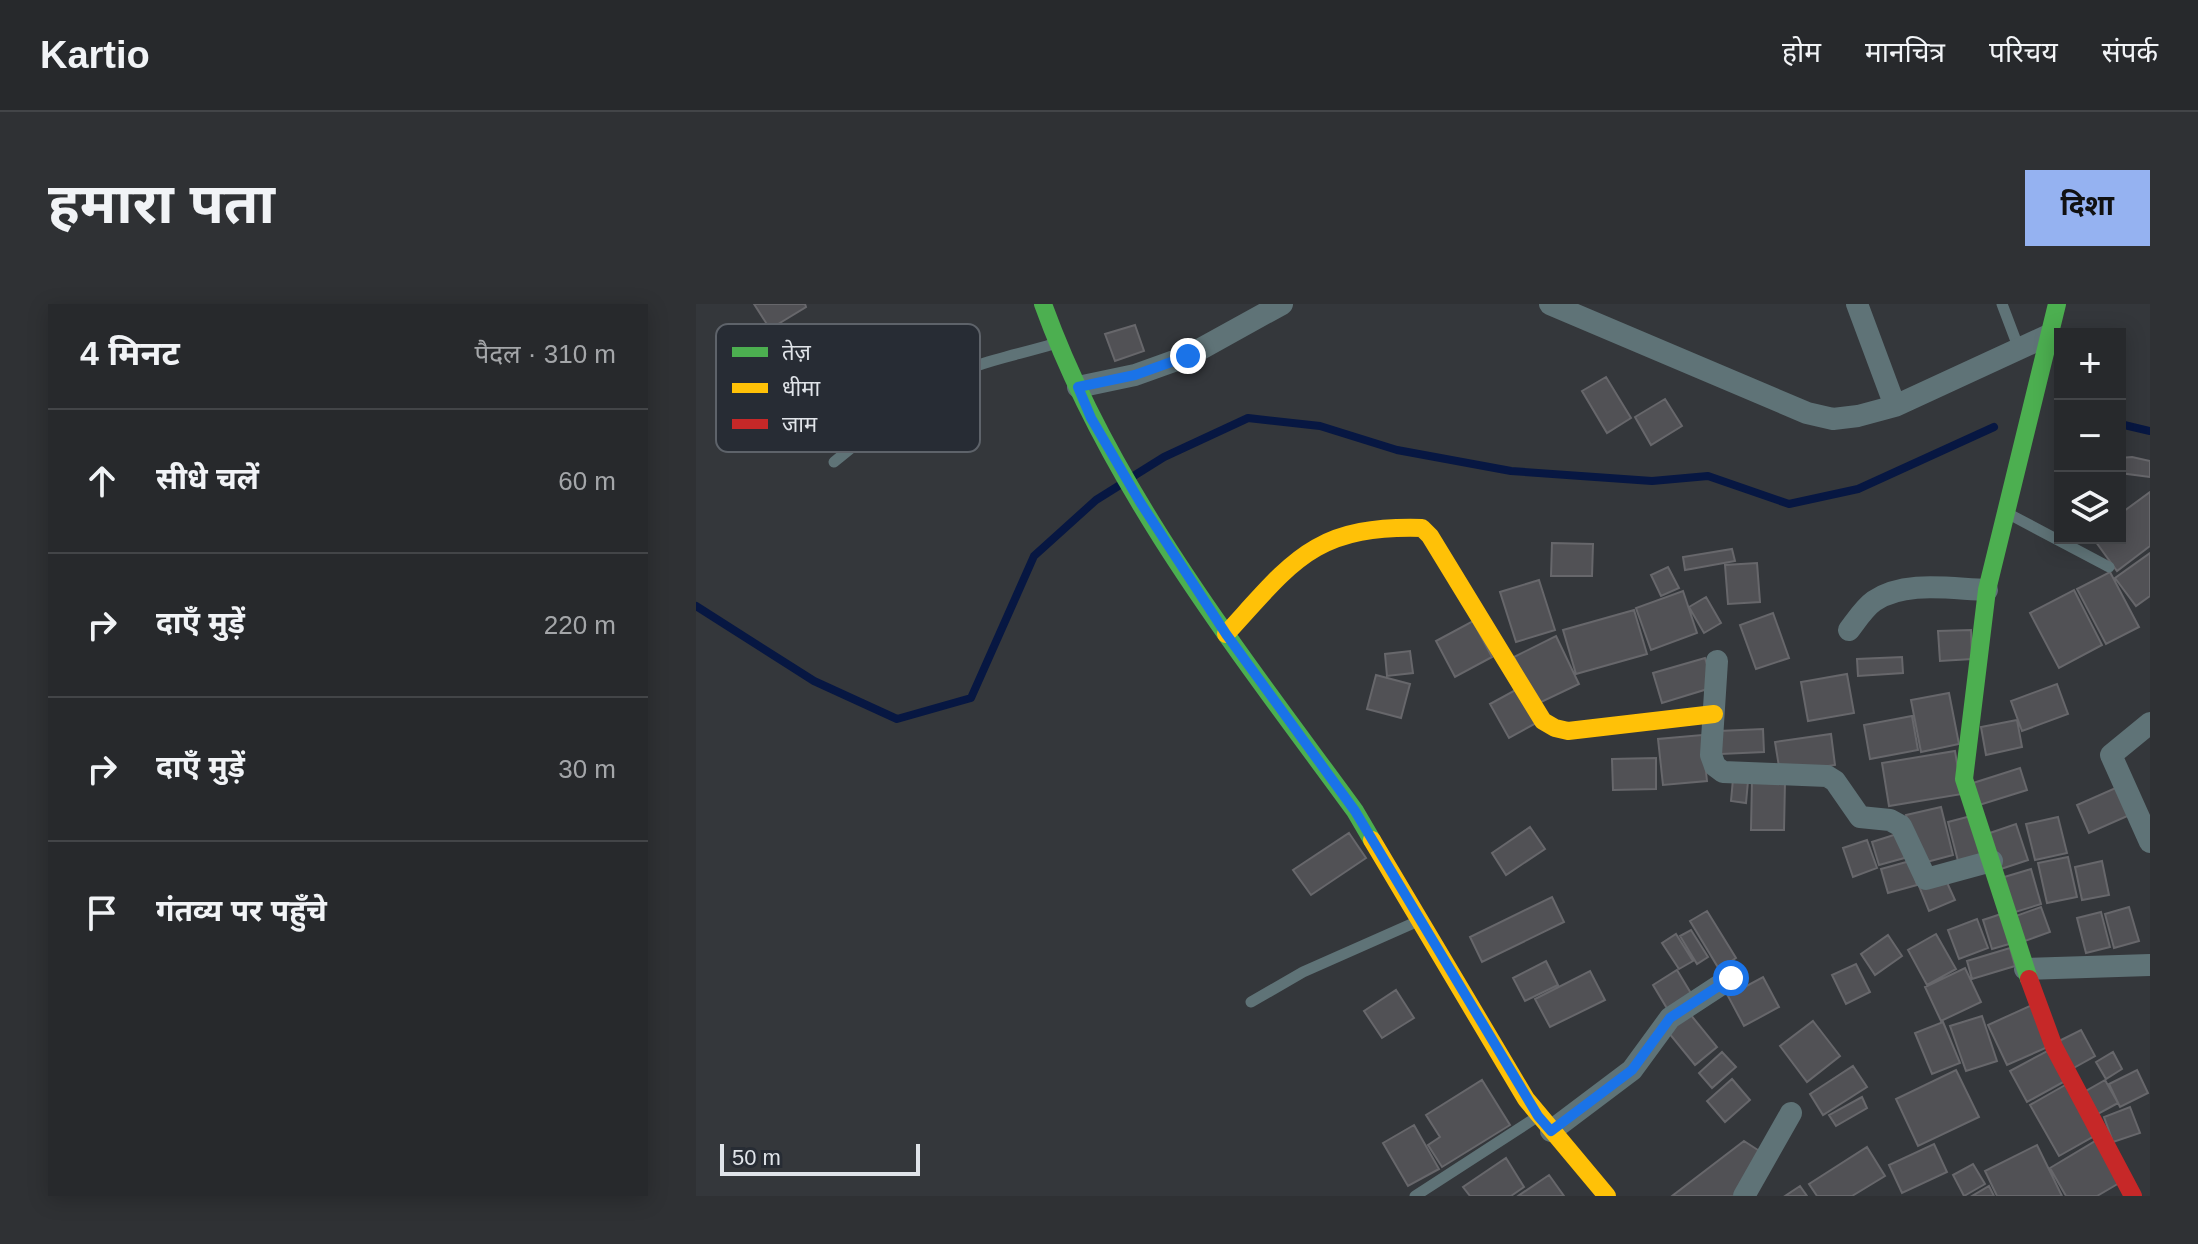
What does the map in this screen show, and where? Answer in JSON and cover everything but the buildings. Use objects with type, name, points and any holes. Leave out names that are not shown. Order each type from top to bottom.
[{"type":"street","points":[[1043,304],[1091,418],[1140,502],[1226,634],[1355,811],[1544,1123],[1607,1196]]},
{"type":"street","points":[[1078,387],[1135,375],[1188,356],[1282,304]]},
{"type":"street","points":[[1550,304],[1807,413],[1833,419],[1895,406],[2049,335]]},
{"type":"street","points":[[1857,304],[1895,406]]},
{"type":"street","points":[[2057,304],[1987,590],[1964,779],[2025,969],[2054,1047],[2125,1193]]},
{"type":"street","points":[[1226,634],[1308,551],[1340,537],[1405,527],[1422,528],[1493,636],[1513,675],[1543,721],[1550,726],[1568,731],[1714,714]]},
{"type":"street","points":[[1849,630],[1871,603],[1891,592],[1915,588],[1987,590]]},
{"type":"street","points":[[1717,661],[1711,755],[1715,766],[1723,772],[1827,776],[1835,781],[1860,817],[1890,820],[1901,826],[1926,879],[1992,861]]},
{"type":"street","points":[[2150,723],[2111,755],[2150,842]]},
{"type":"street","points":[[2025,969],[2150,965]]},
{"type":"street","points":[[1544,1123],[1632,1070],[1670,1018],[1731,978]]},
{"type":"street","points":[[1744,1196],[1791,1113]]},
{"type":"lane","points":[[2002,304],[2019,349]]},
{"type":"lane","points":[[980,365],[1057,343]]},
{"type":"lane","points":[[834,462],[846,452]]},
{"type":"lane","points":[[2007,512],[2109,567]]},
{"type":"lane","points":[[1251,1002],[1337,955],[1420,920]]},
{"type":"lane","points":[[1415,1196],[1544,1123]]},
{"type":"waterway","points":[[1132,477],[1164,457],[1248,418],[1320,426],[1397,450],[1511,471],[1652,481],[1708,476],[1789,504],[1858,489],[1994,427]]},
{"type":"waterway","points":[[2126,425],[2150,431]]},
{"type":"waterway","points":[[696,606],[814,681],[897,719],[971,698],[1034,556],[1096,500],[1120,485]]},
{"type":"traffic: fast","points":[[1043,304],[1071,373],[1141,504],[1223,630],[1355,811],[1372,840]]},
{"type":"traffic: fast","points":[[2029,979],[1964,779],[1987,590],[2057,304]]},
{"type":"traffic: slow","points":[[1226,634],[1270,586],[1309,552],[1355,533],[1422,528],[1430,536],[1543,721],[1568,731],[1714,714]]},
{"type":"traffic: slow","points":[[1372,840],[1526,1099],[1607,1196]]},
{"type":"traffic: jam","points":[[2029,979],[2054,1047],[2133,1196]]},
{"type":"route","points":[[1188,356],[1135,375],[1078,387],[1091,418],[1140,502],[1226,634],[1355,811],[1526,1099],[1551,1131],[1632,1070],[1670,1018],[1731,978]]}]
